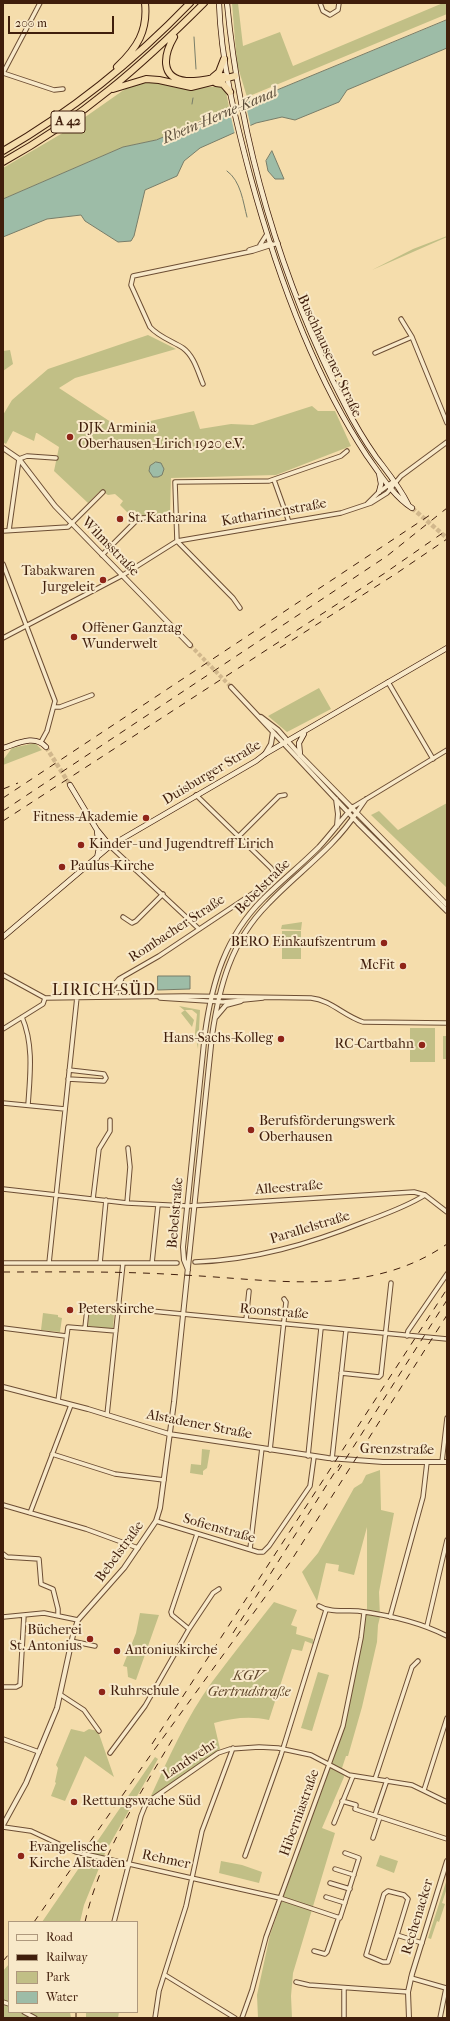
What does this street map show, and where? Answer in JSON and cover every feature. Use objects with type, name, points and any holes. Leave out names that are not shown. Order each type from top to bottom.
[{"type":"highway","points":[[110,76],[134,50],[141,38],[145,24],[145,3]]},
{"type":"highway","name":"A 42","points":[[3,151],[57,117],[130,61],[190,3]]},
{"type":"highway","name":"A 42","points":[[3,162],[54,132],[109,91],[141,65],[204,3]]},
{"type":"highway","points":[[177,30],[165,56],[166,64],[171,73],[177,78],[186,81],[211,80],[235,76]]},
{"type":"highway","points":[[109,91],[146,79],[159,80],[186,87],[211,80],[219,72],[224,59]]},
{"type":"highway","points":[[211,80],[222,84],[230,92]]},
{"type":"main road","name":"Buschhausener Straße","points":[[219,3],[224,59],[232,105],[267,233],[285,286],[325,382],[350,429],[379,473],[396,495],[410,507],[395,481],[376,456],[351,417],[291,284],[240,102],[235,76],[227,3]]},
{"type":"main road","points":[[379,473],[381,484],[379,492]]},
{"type":"main road","name":"Duisburger Straße","points":[[3,937],[110,846],[447,648]]},
{"type":"main road","points":[[300,755],[300,740],[305,732]]},
{"type":"main road","points":[[3,748],[28,740],[41,742],[46,747]]},
{"type":"main road","points":[[70,785],[97,830],[110,846]]},
{"type":"main road","points":[[97,830],[99,843],[97,858]]},
{"type":"street","points":[[40,3],[3,73],[54,90],[63,89]]},
{"type":"street","points":[[320,3],[323,11],[330,15],[337,12],[339,3]]},
{"type":"street","points":[[259,246],[263,243],[267,233]]},
{"type":"street","points":[[244,252],[259,246],[278,242]]},
{"type":"street","points":[[203,384],[192,359],[184,349],[154,332],[150,327],[131,285],[133,276],[264,248],[271,244]]},
{"type":"street","points":[[264,248],[274,254]]},
{"type":"street","points":[[401,319],[412,337],[447,423]]},
{"type":"street","points":[[375,353],[412,337]]},
{"type":"street","name":"Katharinenstraße","points":[[366,505],[379,492],[390,486],[447,442]]},
{"type":"street","name":"Wilmsstraße","points":[[3,448],[19,459],[52,503],[190,645]]},
{"type":"street","points":[[240,608],[233,598],[178,541],[175,517],[174,482],[274,480],[341,456],[347,450]]},
{"type":"street","points":[[9,530],[19,459],[27,456],[56,458]]},
{"type":"street","points":[[274,480],[289,522]]},
{"type":"street","name":"Katharinenstraße","points":[[3,638],[123,575],[178,541],[341,512],[366,505],[387,493],[390,486]]},
{"type":"street","points":[[3,530],[67,528],[103,492]]},
{"type":"street","points":[[102,555],[139,518],[175,517]]},
{"type":"street","points":[[3,564],[55,698],[47,731],[41,742]]},
{"type":"street","points":[[388,682],[433,759]]},
{"type":"street","points":[[231,687],[273,732],[300,755],[353,807],[447,905]]},
{"type":"street","points":[[54,707],[60,707],[92,695]]},
{"type":"street","points":[[257,715],[271,723],[285,743],[336,799],[447,911]]},
{"type":"street","points":[[265,754],[271,744],[273,732]]},
{"type":"street","points":[[353,807],[447,750]]},
{"type":"street","points":[[196,795],[238,837],[279,796],[285,795]]},
{"type":"street","points":[[357,812],[367,798]]},
{"type":"street","points":[[336,799],[338,814],[337,826]]},
{"type":"street","name":"Bebelstraße","points":[[188,1270],[184,1260],[183,1247],[197,1110],[210,999],[222,959],[238,930],[262,900],[300,865],[353,807]]},
{"type":"street","name":"Bebelstraße","points":[[3,1826],[22,1792],[61,1695],[71,1641],[78,1620],[116,1579],[156,1521],[161,1505],[215,1018],[218,999],[228,965],[244,935],[265,906],[326,850],[357,812]]},
{"type":"street","name":"Rombacher Straße","points":[[110,997],[114,984],[122,977],[272,881],[275,875],[271,868],[238,837]]},
{"type":"street","points":[[110,846],[199,929]]},
{"type":"street","points":[[299,875],[300,865]]},
{"type":"street","points":[[123,917],[132,923],[136,921],[163,894]]},
{"type":"street","points":[[3,975],[45,998],[151,997],[210,999],[318,999],[332,1005],[351,1018],[363,1022],[447,1023]]},
{"type":"street","name":"Rombacher Straße","points":[[115,997],[122,977]]},
{"type":"street","points":[[119,984],[121,991],[128,997]]},
{"type":"street","points":[[49,1263],[77,997]]},
{"type":"street","points":[[3,1030],[42,1004],[45,998]]},
{"type":"street","points":[[215,1018],[226,1005],[241,1001],[266,998]]},
{"type":"street","points":[[218,999],[241,1001]]},
{"type":"street","points":[[22,1017],[28,1031],[30,1043],[28,1105]]},
{"type":"street","points":[[68,1079],[104,1082],[106,1078],[104,1074],[69,1070]]},
{"type":"street","points":[[3,1103],[65,1110]]},
{"type":"street","points":[[197,1110],[204,1111]]},
{"type":"street","points":[[93,1199],[98,1149],[110,1131],[110,1120]]},
{"type":"street","points":[[127,1202],[130,1167],[128,1148]]},
{"type":"street","name":"Alleestraße","points":[[3,1189],[158,1205],[188,1206],[414,1192],[425,1195]]},
{"type":"street","points":[[425,1195],[447,1212]]},
{"type":"street","name":"Parallelstraße","points":[[195,1262],[250,1256],[309,1242],[406,1206],[425,1195]]},
{"type":"street","points":[[100,1263],[106,1200]]},
{"type":"street","points":[[152,1263],[158,1205]]},
{"type":"street","points":[[3,1263],[177,1263]]},
{"type":"street","points":[[107,1415],[123,1263]]},
{"type":"street","points":[[407,1336],[408,1331],[447,1274]]},
{"type":"street","points":[[341,1373],[380,1376],[391,1283]]},
{"type":"street","points":[[246,1320],[249,1291]]},
{"type":"street","points":[[270,1450],[284,1324],[286,1302],[284,1299]]},
{"type":"street","name":"Roonstraße","points":[[119,1308],[447,1340]]},
{"type":"street","points":[[85,1328],[87,1309],[95,1310]]},
{"type":"street","points":[[58,1402],[68,1327],[116,1331]]},
{"type":"street","points":[[3,1328],[66,1336]]},
{"type":"street","points":[[308,1456],[321,1328]]},
{"type":"street","points":[[332,1459],[346,1330]]},
{"type":"street","name":"Alstadener Straße","points":[[3,1387],[107,1415],[169,1434],[314,1457],[347,1460]]},
{"type":"street","points":[[30,1513],[71,1405]]},
{"type":"street","points":[[445,1462],[447,1418]]},
{"type":"street","points":[[250,1549],[262,1448]]},
{"type":"street","points":[[52,1454],[115,1474],[164,1480]]},
{"type":"street","name":"Sofienstraße","points":[[156,1521],[262,1552],[269,1546],[310,1486],[314,1457]]},
{"type":"street","name":"Grenzstraße","points":[[347,1460],[445,1462]]},
{"type":"street","points":[[390,1617],[423,1497],[427,1462]]},
{"type":"street","points":[[3,1505],[86,1529],[138,1548]]},
{"type":"street","points":[[188,1629],[172,1616],[171,1612],[197,1534]]},
{"type":"street","points":[[427,1626],[447,1540]]},
{"type":"street","points":[[3,1554],[7,1558],[38,1558],[40,1583],[43,1586],[53,1589],[58,1609],[58,1616]]},
{"type":"street","points":[[110,1753],[150,1698],[188,1629],[213,1593],[218,1589]]},
{"type":"street","points":[[319,1606],[326,1610],[390,1617],[427,1626],[447,1636]]},
{"type":"street","points":[[245,1856],[282,1749],[326,1610]]},
{"type":"street","points":[[3,1617],[44,1613],[78,1620]]},
{"type":"street","name":"Hiberniastraße","points":[[242,2018],[250,1995],[264,1940],[330,1763],[347,1708],[361,1638],[364,1613]]},
{"type":"street","points":[[3,1687],[17,1687],[20,1685],[24,1615]]},
{"type":"street","points":[[71,1641],[95,1646]]},
{"type":"street","points":[[375,1779],[412,1667],[418,1660]]},
{"type":"street","points":[[61,1695],[84,1710],[99,1731]]},
{"type":"street","points":[[424,1790],[447,1718]]},
{"type":"street","points":[[3,1739],[38,1752]]},
{"type":"street","name":"Landwehr","points":[[114,1921],[141,1816],[147,1804],[214,1754],[233,1748],[259,1746],[282,1749],[311,1755],[330,1763],[353,1776],[388,1780],[412,1785],[447,1802]]},
{"type":"street","points":[[155,2018],[158,1993],[186,1906],[203,1829],[233,1748]]},
{"type":"street","points":[[334,1823],[353,1776]]},
{"type":"street","points":[[375,1815],[388,1780]]},
{"type":"street","points":[[342,1801],[356,1806],[355,1808],[447,1839]]},
{"type":"street","points":[[373,1838],[380,1817]]},
{"type":"street","name":"Rehmer","points":[[3,1826],[31,1831],[71,1851],[280,1898],[338,1917]]},
{"type":"street","points":[[314,1951],[325,1954],[327,1952],[338,1917],[340,1918],[350,1889],[359,1858],[345,1853]]},
{"type":"street","name":"Rechenacker","points":[[409,2018],[408,1992],[411,1978],[447,1862]]},
{"type":"street","points":[[335,1870],[354,1875]]},
{"type":"street","points":[[330,1883],[350,1889]]},
{"type":"street","points":[[388,1891],[404,1895],[408,1899],[397,1935],[388,1962],[383,1962],[366,1955],[384,1894],[388,1891]]},
{"type":"street","points":[[326,1897],[345,1903]]},
{"type":"street","points":[[397,1935],[422,1944]]},
{"type":"street","points":[[165,1975],[235,2018]]},
{"type":"street","points":[[411,1978],[446,1988],[440,2018]]},
{"type":"street","points":[[296,1982],[344,1988],[408,1992]]},
{"type":"street","points":[[344,1988],[344,2018]]},
{"type":"street","points":[[26,2013],[35,2018]]},
{"type":"green space","points":[[232,3],[238,3],[243,46],[280,32],[293,66],[443,3],[447,3],[447,14],[247,97],[237,64]]},
{"type":"green space","points":[[153,81],[183,89],[222,86],[226,92],[229,107],[156,140],[123,147],[3,199],[3,168],[61,134],[128,87]]},
{"type":"green space","points":[[447,237],[372,270],[413,249]]},
{"type":"green space","points":[[148,335],[176,349],[75,378],[59,388],[120,428],[194,411],[200,429],[231,424],[253,425],[312,406],[318,411],[335,411],[351,446],[276,475],[171,478],[170,515],[139,516],[134,519],[120,505],[123,501],[115,494],[108,495],[103,492],[99,492],[88,503],[54,471],[59,447],[37,433],[34,441],[13,431],[6,444],[3,442],[3,415],[12,400],[48,369]]},
{"type":"green space","points":[[10,350],[13,364],[3,371],[3,351]]},
{"type":"green space","points":[[319,688],[331,709],[287,732],[268,716]]},
{"type":"green space","points":[[35,743],[42,750],[3,765],[3,760],[12,748]]},
{"type":"green space","points":[[447,803],[447,888],[371,815],[379,811],[398,830]]},
{"type":"green space","points":[[302,922],[301,930],[281,929],[282,925]]},
{"type":"green space","points":[[282,931],[301,931],[301,959],[282,959]]},
{"type":"green space","points":[[179,1006],[200,1010],[198,1049],[195,1033],[197,1014],[192,1010],[184,1010]]},
{"type":"green space","points":[[185,1010],[194,1020],[192,1027],[181,1013]]},
{"type":"green space","name":"RC-Cartbahn","points":[[410,1028],[435,1028],[435,1062],[410,1062]]},
{"type":"green space","points":[[443,1036],[447,1036],[447,1059],[443,1059]]},
{"type":"green space","points":[[89,1311],[114,1314],[113,1329],[88,1326]]},
{"type":"green space","points":[[43,1313],[58,1315],[58,1317],[62,1318],[60,1332],[41,1330]]},
{"type":"green space","points":[[202,1449],[210,1450],[207,1468],[203,1471],[203,1475],[190,1473],[191,1464],[201,1465]]},
{"type":"green space","points":[[380,1470],[381,1510],[394,1513],[379,1592],[380,1617],[377,1642],[362,1707],[348,1756],[346,1756],[342,1768],[344,1777],[322,1828],[335,1833],[293,1973],[291,1996],[292,2018],[258,2018],[257,1995],[270,1935],[340,1734],[361,1638],[364,1613],[367,1613],[367,1527],[354,1575],[338,1571],[339,1565],[326,1563],[317,1601],[302,1572],[318,1553],[354,1488],[362,1483],[366,1475]]},
{"type":"green space","name":"KGV Gertrudstraße","points":[[274,1602],[297,1610],[291,1625],[297,1627],[296,1634],[313,1639],[313,1644],[305,1641],[302,1651],[292,1649],[269,1720],[242,1718],[214,1723],[220,1749],[150,1798],[178,1739],[194,1710],[212,1682]]},
{"type":"green space","points":[[140,1613],[159,1615],[136,1680],[128,1677],[127,1667],[123,1666],[136,1633]]},
{"type":"green space","points":[[318,1672],[329,1675],[312,1731],[301,1728]]},
{"type":"green space","points":[[71,1729],[84,1732],[89,1729],[98,1731],[114,1777],[85,1756],[65,1801],[51,1796],[56,1783],[58,1768],[56,1765]]},
{"type":"green space","points":[[155,1757],[158,1759],[106,1851],[84,1905],[80,1921],[43,1921]]},
{"type":"green space","points":[[380,1855],[398,1861],[394,1873],[376,1866]]},
{"type":"green space","points":[[221,1861],[242,1865],[262,1872],[259,1883],[219,1873]]},
{"type":"green space","points":[[447,1879],[447,1888],[442,1903],[445,1904],[431,1939],[428,1938]]},
{"type":"green space","points":[[8,1965],[8,2013],[70,2013],[71,2018],[3,2018],[3,1971]]},
{"type":"green space","points":[[86,2013],[119,2013],[118,2018],[86,2018]]},
{"type":"water","name":"Rhein-Herne-Kanal","points":[[447,20],[447,48],[347,90],[339,102],[295,120],[282,117],[256,123],[200,148],[184,161],[177,176],[145,190],[134,236],[131,241],[118,242],[85,221],[81,215],[47,219],[3,237],[3,199],[123,147],[156,140]]},
{"type":"water","points":[[272,151],[284,179],[275,179],[268,171],[266,161]]},
{"type":"water","points":[[156,462],[161,463],[164,469],[162,475],[153,477],[149,471],[150,466]]},
{"type":"water","points":[[158,976],[190,976],[190,989],[158,990]]},
{"type":"pier","points":[[245,101],[251,128],[235,135],[229,108]]},
{"type":"waterway","points":[[194,37],[196,69]]},
{"type":"waterway","points":[[192,104],[193,98]]},
{"type":"waterway","points":[[227,171],[232,175],[238,186],[243,198],[247,217]]},
{"type":"tunnel","points":[[412,508],[447,538]]},
{"type":"tunnel","points":[[190,645],[231,687]]},
{"type":"tunnel","points":[[46,747],[70,785]]},
{"type":"railway","points":[[3,811],[387,556],[447,508]]},
{"type":"railway","points":[[3,798],[433,513]]},
{"type":"railway","points":[[3,821],[385,573],[447,530]]},
{"type":"railway","points":[[280,648],[447,539]]},
{"type":"railway","points":[[3,789],[18,783]]},
{"type":"railway","points":[[3,1272],[137,1273],[319,1282],[352,1279],[385,1273],[417,1261],[447,1244]]},
{"type":"railway","points":[[152,1744],[447,1289]]},
{"type":"railway","points":[[338,1471],[447,1300]]},
{"type":"railway","points":[[35,1921],[152,1753],[289,1564],[447,1315]]},
{"type":"railway","points":[[233,1633],[340,1464]]},
{"type":"railway","points":[[85,1921],[100,1873],[122,1826],[175,1735]]},
{"type":"railway","points":[[3,1961],[8,1955]]},
{"type":"railway","points":[[76,2013],[76,2018]]},
{"type":"place","name":"DJK Arminia Oberhausen-Lirich 1920 e.V.","points":[[70,437]]},
{"type":"place","name":"St. Katharina","points":[[120,519]]},
{"type":"place","name":"Tabakwaren Jurgeleit","points":[[103,580]]},
{"type":"place","name":"Offener Ganztag Wunderwelt","points":[[74,637]]},
{"type":"place","name":"Fitness-Akademie","points":[[146,818]]},
{"type":"place","name":"Kinder- und Jugendtreff Lirich","points":[[81,845]]},
{"type":"place","name":"Paulus-Kirche","points":[[62,867]]},
{"type":"place","name":"BERO Einkaufszentrum","points":[[384,943]]},
{"type":"place","name":"McFit","points":[[403,966]]},
{"type":"place","name":"Hans-Sachs-Kolleg","points":[[281,1039]]},
{"type":"place","name":"RC-Cartbahn","points":[[422,1045]]},
{"type":"place","name":"Berufsförderungswerk Oberhausen","points":[[251,1130]]},
{"type":"place","name":"Peterskirche","points":[[70,1310]]},
{"type":"place","name":"Bücherei St. Antonius","points":[[90,1639]]},
{"type":"place","name":"Antoniuskirche","points":[[117,1651]]},
{"type":"place","name":"Ruhrschule","points":[[102,1692]]},
{"type":"place","name":"Rettungswache Süd","points":[[74,1802]]},
{"type":"place","name":"Evangelische Kirche Alstaden","points":[[21,1856]]},
{"type":"district","name":"LIRICH-SÜD","points":[[104,991]]}]
